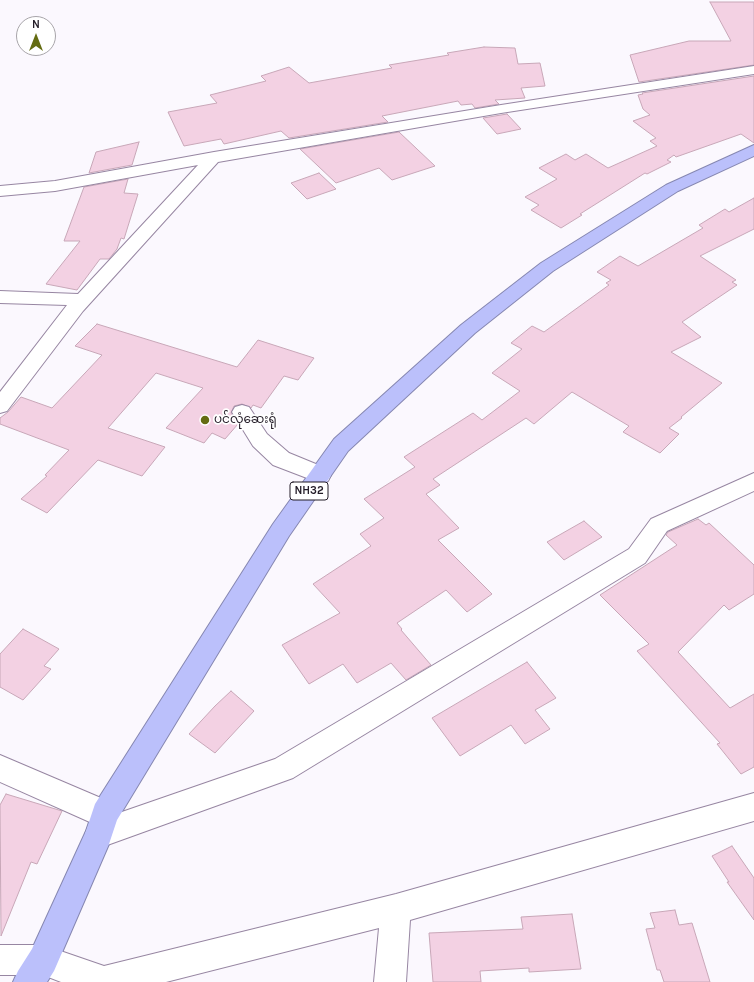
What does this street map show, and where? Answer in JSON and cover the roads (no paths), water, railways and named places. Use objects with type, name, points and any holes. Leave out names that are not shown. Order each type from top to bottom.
[{"type":"highway","name":"NH32","points":[[36,971],[102,824],[281,530],[341,445],[456,339],[546,267],[672,188],[754,150]]},
{"type":"street","points":[[0,191],[56,186],[214,157],[501,109],[754,70]]},
{"type":"street","points":[[0,406],[83,300],[214,157]]},
{"type":"street","points":[[0,296],[83,300]]},
{"type":"street","points":[[242,412],[260,440],[281,459],[320,475]]},
{"type":"street","points":[[0,768],[102,824],[283,768],[637,556],[659,525],[754,481]]},
{"type":"street","points":[[0,960],[36,971],[104,982],[396,909],[754,807]]},
{"type":"street","points":[[390,982],[396,909]]},
{"type":"place","name":"ပင်လုံဆေးရုံ","points":[[205,420]]}]
